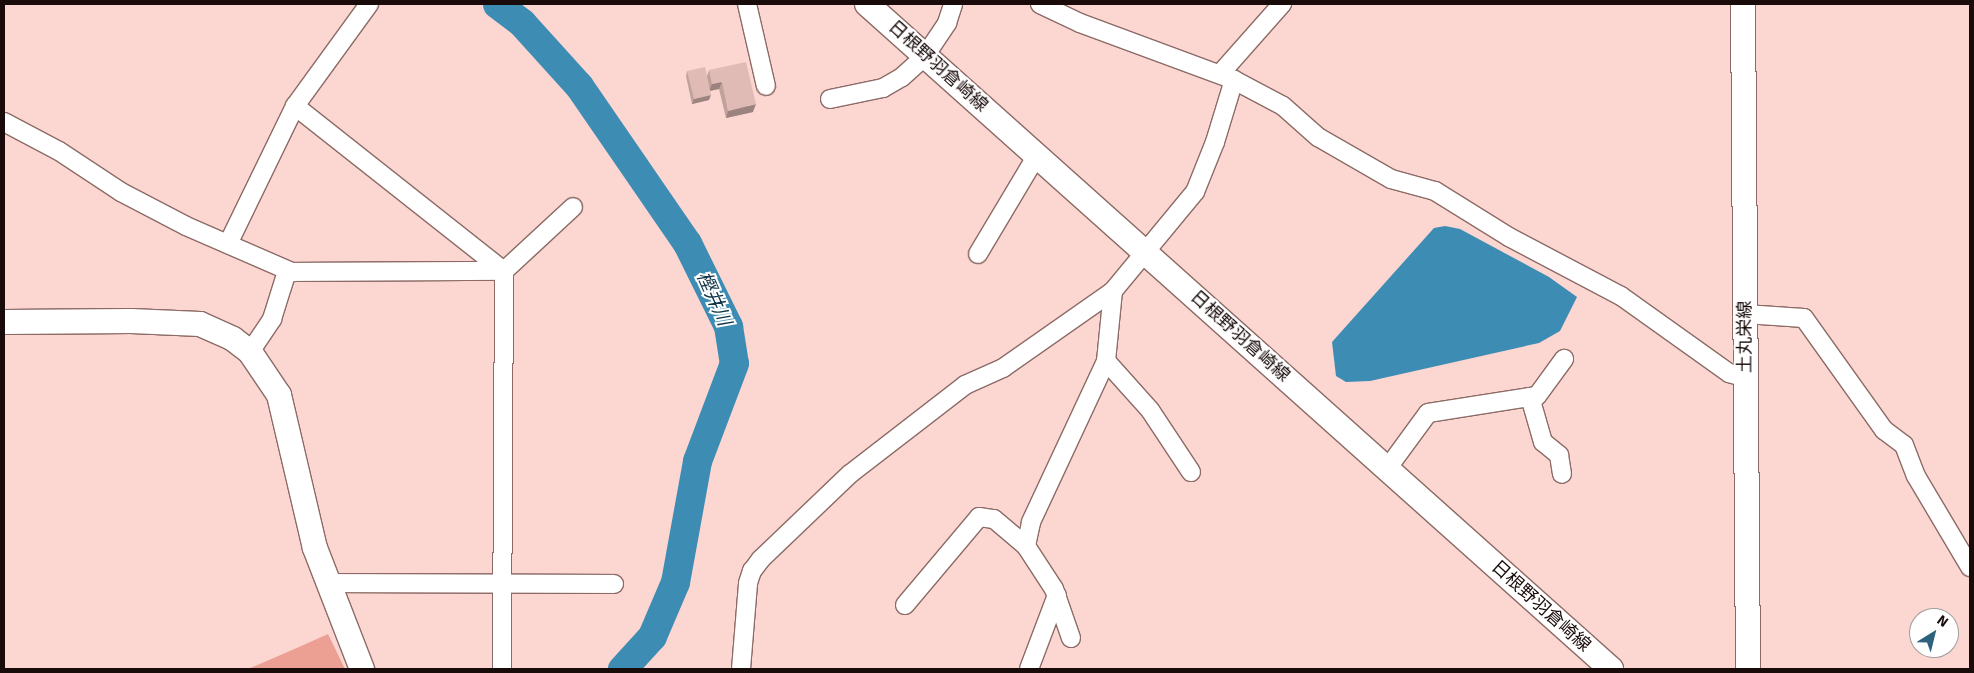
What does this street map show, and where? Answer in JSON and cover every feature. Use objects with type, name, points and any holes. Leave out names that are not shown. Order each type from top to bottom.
[{"type":"main road","name":"日根野羽倉崎線","points":[[867,4],[1611,669]]},
{"type":"main road","name":"土丸栄線","points":[[1742,4],[1748,669]]},
{"type":"main road","points":[[4,322],[131,321],[200,324],[233,340],[250,352],[279,394],[315,548],[362,669]]},
{"type":"street","points":[[228,244],[295,106],[369,4]]},
{"type":"street","points":[[748,4],[766,86]]},
{"type":"street","points":[[830,99],[883,88],[902,77],[926,56],[947,23],[953,4]]},
{"type":"street","points":[[1041,4],[1080,23],[1227,77],[1283,106],[1318,137],[1391,179],[1435,191],[1509,237],[1621,296],[1729,373],[1746,378]]},
{"type":"street","points":[[741,669],[748,583],[761,560],[850,474],[965,385],[1003,368],[1113,291],[1195,192],[1215,142],[1227,77],[1282,4]]},
{"type":"street","points":[[295,106],[504,271]]},
{"type":"street","points":[[4,122],[59,151],[121,192],[228,244],[287,270],[504,271],[573,207]]},
{"type":"street","points":[[978,254],[1037,155]]},
{"type":"street","points":[[250,352],[272,319],[287,270]]},
{"type":"street","points":[[502,669],[504,271]]},
{"type":"street","points":[[1026,546],[1031,522],[1106,361],[1113,291]]},
{"type":"street","points":[[1745,314],[1804,318],[1884,430],[1904,445],[1916,476],[1970,567]]},
{"type":"street","points":[[1387,469],[1428,413],[1537,396],[1564,360]]},
{"type":"street","points":[[1106,361],[1150,410],[1191,472]]},
{"type":"street","points":[[1530,397],[1542,442],[1559,455],[1562,474]]},
{"type":"street","points":[[905,605],[979,517],[994,519],[1026,546],[1057,595],[1071,638]]},
{"type":"street","points":[[328,583],[614,584]]},
{"type":"street","points":[[1029,669],[1057,595]]},
{"type":"shaded area","points":[[328,634],[345,669],[248,669],[299,647]]},
{"type":"water","points":[[1445,226],[1460,229],[1549,277],[1577,297],[1560,331],[1539,343],[1370,381],[1346,382],[1336,376],[1332,342],[1434,228]]},
{"type":"building","points":[[746,62],[756,104],[728,111],[722,82],[712,84],[709,70]]},
{"type":"building","points":[[705,67],[711,95],[694,99],[687,71]]},
{"type":"waterway","name":"樫井川","points":[[497,4],[522,23],[579,86],[687,243],[728,326],[734,363],[697,461],[675,582],[652,636],[622,669]]}]
